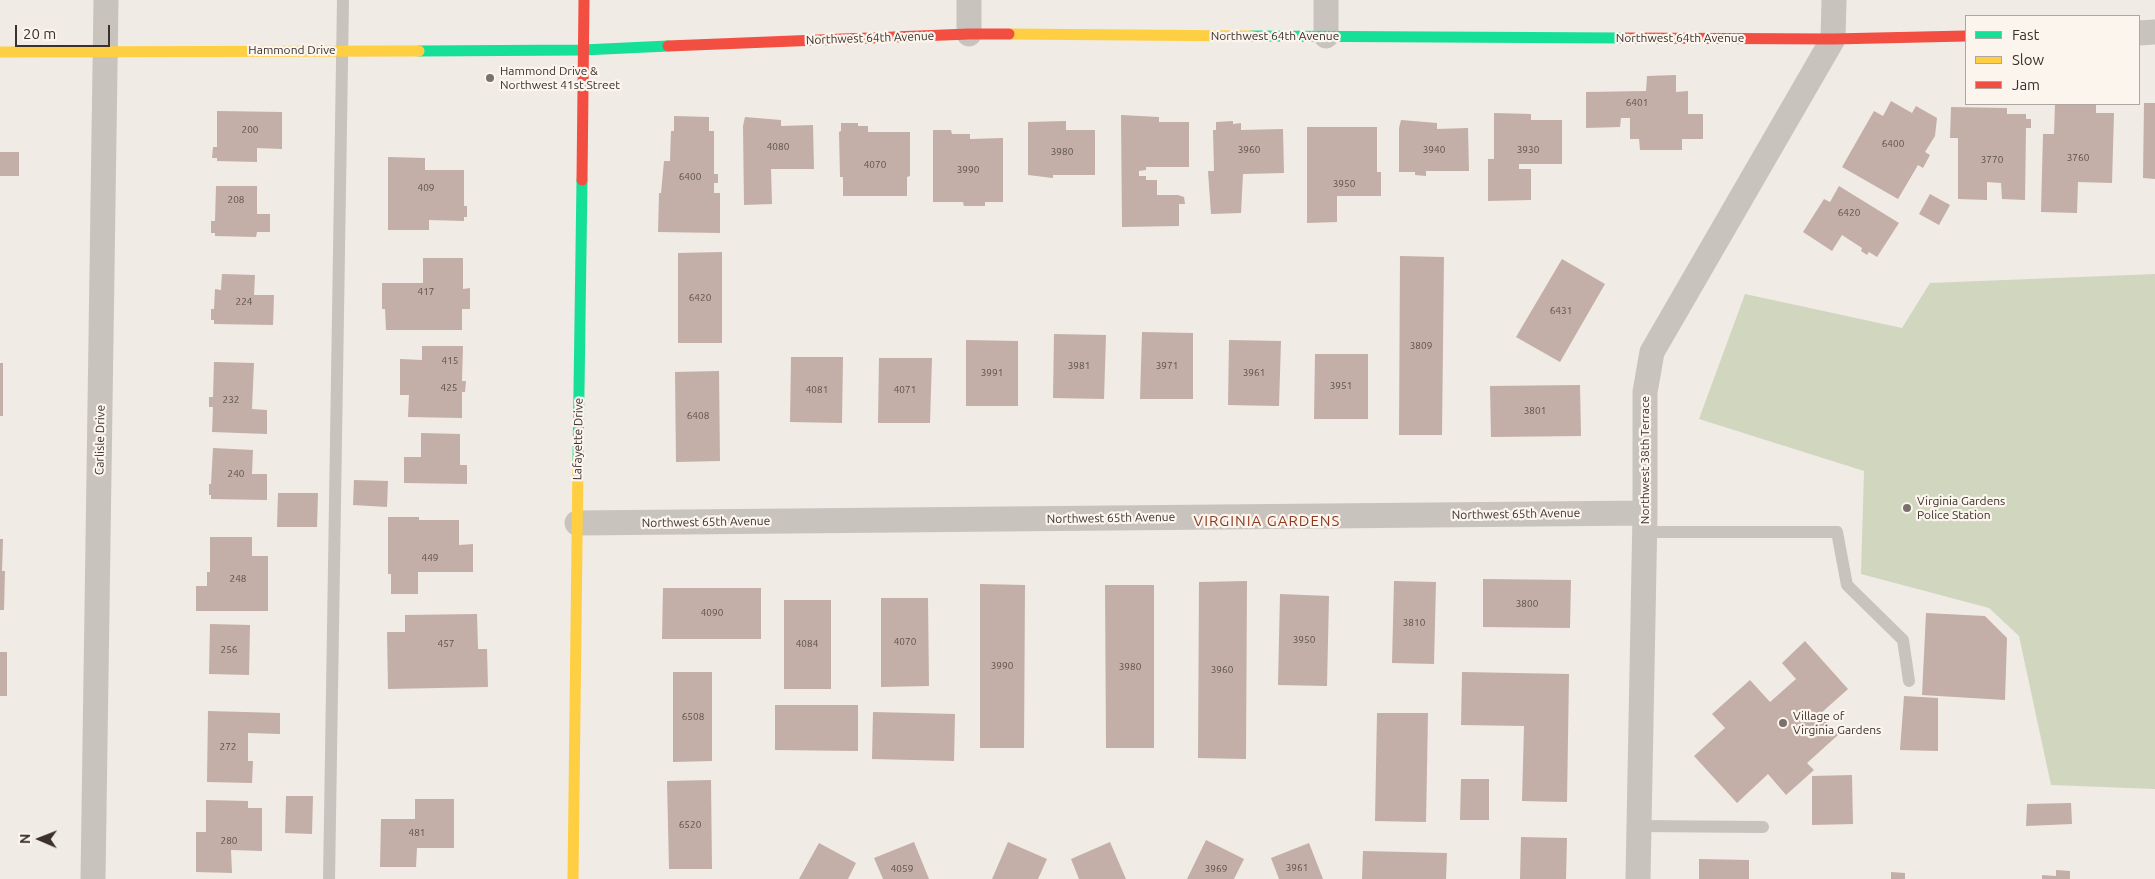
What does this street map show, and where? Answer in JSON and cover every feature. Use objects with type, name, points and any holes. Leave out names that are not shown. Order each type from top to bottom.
[{"type":"street","name":"Carlisle Drive","points":[[93,879],[106,0]]},
{"type":"street","name":"Lafayette Drive","points":[[573,879],[584,0]]},
{"type":"street","points":[[968,0],[968,34]]},
{"type":"street","points":[[1326,0],[1326,36]]},
{"type":"street","name":"Northwest 38th Terrace","points":[[1638,879],[1645,523],[1645,392],[1652,352],[1833,39],[1834,0]]},
{"type":"street","points":[[2140,33],[2155,32]]},
{"type":"street","name":"Northwest 64th Avenue","points":[[583,50],[968,34],[1833,39],[1965,36]]},
{"type":"street","name":"Hammond Drive","points":[[0,52],[105,50],[583,50]]},
{"type":"street","name":"Northwest 65th Avenue","points":[[577,523],[1645,523]]},
{"type":"lane","points":[[329,879],[343,0]]},
{"type":"lane","points":[[1645,523],[1837,532],[1847,585],[1903,640],[1909,681]]},
{"type":"lane","points":[[1639,826],[1763,826]]},
{"type":"green space","points":[[2155,274],[2155,789],[2051,785],[2019,636],[1989,608],[1861,574],[1864,471],[1699,419],[1745,294],[1902,328],[1930,283]]},
{"type":"building","points":[[1676,75],[1676,92],[1688,91],[1688,114],[1703,114],[1703,139],[1682,139],[1682,150],[1640,150],[1639,139],[1630,139],[1630,118],[1621,118],[1620,127],[1586,128],[1586,92],[1646,91],[1647,76]]},
{"type":"building","points":[[1891,101],[1912,113],[1916,106],[1937,118],[1935,136],[1925,152],[1930,155],[1923,168],[1918,165],[1898,199],[1842,167],[1874,111],[1883,116]]},
{"type":"building","points":[[2144,103],[2155,103],[2155,179],[2143,178]]},
{"type":"building","points":[[2055,105],[2096,105],[2096,113],[2114,113],[2112,183],[2078,182],[2077,213],[2041,212],[2043,134],[2054,134]]},
{"type":"building","points":[[1951,107],[2007,108],[2007,114],[2026,114],[2026,119],[2031,119],[2031,128],[2026,128],[2025,200],[2002,199],[2001,183],[1987,182],[1987,200],[1958,199],[1958,138],[1950,138]]},
{"type":"building","points":[[217,111],[282,112],[282,149],[257,148],[257,162],[217,161],[217,158],[212,158],[213,147],[217,147]]},
{"type":"building","points":[[1494,113],[1531,114],[1531,120],[1562,120],[1562,164],[1519,164],[1519,169],[1531,169],[1531,200],[1488,201],[1488,159],[1494,159]]},
{"type":"building","points":[[1121,115],[1159,117],[1159,122],[1189,122],[1189,167],[1146,167],[1146,170],[1139,171],[1139,176],[1146,176],[1146,180],[1157,180],[1157,195],[1178,195],[1184,197],[1185,204],[1179,204],[1179,226],[1122,227]]},
{"type":"building","points":[[674,116],[709,117],[709,131],[714,131],[714,174],[718,174],[718,183],[714,183],[714,193],[720,193],[720,233],[658,232],[659,193],[661,193],[664,161],[670,161],[671,131],[674,131]]},
{"type":"building","points":[[745,117],[781,120],[781,126],[813,125],[814,169],[771,169],[772,204],[744,205],[743,126]]},
{"type":"building","points":[[1401,120],[1437,123],[1437,129],[1468,128],[1469,171],[1426,171],[1426,176],[1415,175],[1415,172],[1399,172],[1399,128]]},
{"type":"building","points":[[1066,121],[1066,130],[1095,130],[1095,175],[1053,175],[1053,178],[1028,175],[1028,122]]},
{"type":"building","points":[[1233,121],[1233,124],[1241,123],[1241,130],[1283,129],[1284,173],[1243,174],[1241,213],[1211,214],[1208,171],[1214,171],[1213,130],[1216,130],[1216,122]]},
{"type":"building","points":[[841,123],[858,123],[858,126],[868,126],[868,132],[910,132],[910,176],[907,177],[907,196],[843,196],[843,177],[840,177],[839,132],[841,131]]},
{"type":"building","points":[[1307,127],[1377,127],[1377,172],[1381,172],[1381,196],[1337,196],[1337,222],[1307,223]]},
{"type":"building","points":[[933,130],[951,130],[952,134],[970,134],[970,139],[1003,138],[1003,202],[985,202],[985,206],[964,206],[963,202],[933,202]]},
{"type":"building","points":[[0,152],[19,152],[19,176],[0,176]]},
{"type":"building","points":[[388,157],[425,158],[425,170],[464,170],[464,206],[467,206],[467,217],[464,217],[464,221],[429,220],[429,230],[388,230]]},
{"type":"building","points":[[216,186],[257,186],[257,214],[270,214],[270,232],[257,232],[256,237],[215,236],[215,233],[211,233],[211,221],[215,221]]},
{"type":"building","points":[[1839,186],[1899,223],[1877,257],[1869,252],[1867,255],[1861,251],[1862,248],[1842,235],[1832,251],[1803,232],[1824,199],[1830,202]]},
{"type":"building","points":[[1930,194],[1950,205],[1939,225],[1919,214]]},
{"type":"building","points":[[722,252],[722,343],[678,343],[678,253]]},
{"type":"building","points":[[1400,256],[1444,257],[1442,435],[1399,435]]},
{"type":"building","points":[[423,258],[463,258],[463,289],[470,288],[470,309],[462,309],[462,330],[386,330],[385,309],[382,309],[382,283],[423,283]]},
{"type":"building","points":[[1562,259],[1605,284],[1560,362],[1516,337]]},
{"type":"building","points":[[222,274],[255,275],[254,295],[274,295],[273,325],[214,324],[214,320],[211,320],[211,309],[214,309],[215,289],[221,290]]},
{"type":"building","points":[[1142,332],[1193,333],[1193,399],[1140,399]]},
{"type":"building","points":[[1054,334],[1106,335],[1104,399],[1053,398]]},
{"type":"building","points":[[966,340],[1018,341],[1018,406],[966,406]]},
{"type":"building","points":[[1229,340],[1281,341],[1279,406],[1228,405]]},
{"type":"building","points":[[422,346],[463,346],[462,381],[466,381],[465,392],[462,392],[462,418],[408,417],[409,395],[400,395],[400,359],[422,360]]},
{"type":"building","points":[[1315,354],[1368,354],[1368,419],[1314,419]]},
{"type":"building","points":[[791,357],[843,357],[842,423],[790,422]]},
{"type":"building","points":[[879,358],[932,358],[930,423],[878,423]]},
{"type":"building","points":[[214,362],[254,363],[252,409],[267,410],[267,434],[212,432],[213,407],[209,407],[209,397],[213,397]]},
{"type":"building","points":[[0,363],[3,363],[3,416],[0,416]]},
{"type":"building","points":[[719,371],[720,461],[676,462],[675,372]]},
{"type":"building","points":[[1580,385],[1581,436],[1491,437],[1490,386]]},
{"type":"building","points":[[421,433],[460,434],[460,465],[467,465],[467,484],[404,483],[404,457],[421,457]]},
{"type":"building","points":[[213,448],[253,450],[252,474],[267,474],[267,500],[211,499],[209,484],[211,484]]},
{"type":"building","points":[[354,480],[388,481],[387,507],[353,505]]},
{"type":"building","points":[[278,493],[318,493],[317,527],[277,527]]},
{"type":"building","points":[[388,517],[419,517],[419,520],[459,520],[459,545],[473,544],[473,572],[418,572],[418,594],[391,594],[391,574],[388,574]]},
{"type":"building","points":[[210,537],[252,537],[252,556],[268,556],[268,611],[196,611],[196,586],[207,586],[207,572],[210,572]]},
{"type":"building","points":[[0,539],[3,539],[2,571],[5,571],[4,610],[0,610]]},
{"type":"building","points":[[1483,579],[1571,580],[1570,628],[1483,627]]},
{"type":"building","points":[[1247,581],[1246,759],[1198,758],[1199,582]]},
{"type":"building","points":[[1394,581],[1436,582],[1434,664],[1392,663]]},
{"type":"building","points":[[980,584],[1025,585],[1024,748],[980,748]]},
{"type":"building","points":[[1105,585],[1154,585],[1154,748],[1106,748]]},
{"type":"building","points":[[663,588],[761,588],[761,639],[662,639]]},
{"type":"building","points":[[1280,594],[1329,596],[1327,686],[1278,685]]},
{"type":"building","points":[[881,598],[928,598],[929,686],[881,687]]},
{"type":"building","points":[[784,600],[831,600],[831,689],[784,689]]},
{"type":"building","points":[[1926,613],[1985,616],[2007,638],[2005,700],[1922,695]]},
{"type":"building","points":[[477,614],[478,649],[487,649],[488,687],[388,689],[387,632],[405,632],[405,615]]},
{"type":"building","points":[[210,624],[250,625],[249,675],[209,674]]},
{"type":"building","points":[[1805,641],[1848,689],[1820,714],[1838,735],[1807,763],[1814,770],[1786,795],[1768,774],[1737,803],[1694,756],[1725,728],[1712,714],[1750,680],[1770,702],[1796,679],[1782,663]]},
{"type":"building","points":[[0,652],[7,652],[7,696],[0,696]]},
{"type":"building","points":[[673,672],[712,672],[712,761],[673,762]]},
{"type":"building","points":[[1462,672],[1569,674],[1567,802],[1522,801],[1524,726],[1461,725]]},
{"type":"building","points":[[1904,696],[1938,698],[1938,751],[1900,750]]},
{"type":"building","points":[[775,705],[858,705],[858,751],[775,750]]},
{"type":"building","points":[[208,711],[280,713],[280,734],[248,733],[248,761],[253,761],[252,783],[207,782]]},
{"type":"building","points":[[873,712],[955,714],[954,761],[872,759]]},
{"type":"building","points":[[1377,713],[1428,713],[1426,822],[1375,821]]},
{"type":"building","points":[[1852,775],[1853,824],[1812,825],[1812,776]]},
{"type":"building","points":[[1461,779],[1489,779],[1489,820],[1460,820]]},
{"type":"building","points":[[711,780],[712,869],[669,869],[667,781]]},
{"type":"building","points":[[286,796],[313,796],[312,834],[285,833]]},
{"type":"building","points":[[415,799],[454,799],[454,848],[417,848],[416,867],[380,867],[381,819],[415,819]]},
{"type":"building","points":[[206,800],[248,801],[248,808],[262,808],[262,851],[231,850],[232,873],[196,872],[196,832],[206,832]]},
{"type":"building","points":[[2071,803],[2072,824],[2026,826],[2027,804]]},
{"type":"building","points":[[1521,837],[1567,838],[1566,879],[1520,879]]},
{"type":"building","points":[[1206,840],[1244,859],[1234,879],[1187,879]]},
{"type":"building","points":[[914,842],[929,879],[883,879],[874,858]]},
{"type":"building","points":[[1008,842],[1047,859],[1038,879],[992,879]]},
{"type":"building","points":[[1110,842],[1126,879],[1079,879],[1071,859]]},
{"type":"building","points":[[819,843],[856,863],[848,879],[799,879]]},
{"type":"building","points":[[1309,843],[1323,879],[1279,879],[1271,858]]},
{"type":"building","points":[[1363,851],[1447,853],[1446,879],[1362,879]]},
{"type":"building","points":[[1699,859],[1749,860],[1749,879],[1699,879]]},
{"type":"building","points":[[2056,870],[2070,871],[2070,879],[2042,879],[2042,875],[2056,876]]},
{"type":"building","points":[[1891,872],[1905,873],[1905,879],[1891,879]]},
{"type":"traffic: fast","points":[[1251,36],[1624,38]]},
{"type":"traffic: fast","points":[[419,51],[583,50],[668,46]]},
{"type":"traffic: fast","points":[[578,460],[582,180]]},
{"type":"traffic: slow","points":[[1009,34],[1251,36]]},
{"type":"traffic: slow","points":[[0,52],[419,51]]},
{"type":"traffic: slow","points":[[573,879],[578,460]]},
{"type":"traffic: jam","points":[[582,180],[584,0]]},
{"type":"traffic: jam","points":[[668,46],[1009,34]]},
{"type":"traffic: jam","points":[[1624,38],[1833,39],[1965,36]]},
{"type":"place","name":"Hammond Drive & Northwest 41st Street","points":[[490,78]]},
{"type":"place","name":"Virginia Gardens Police Station","points":[[1907,508]]},
{"type":"place","name":"Village of Virginia Gardens","points":[[1783,723]]},
{"type":"district","name":"VIRGINIA GARDENS","points":[[1267,521]]}]
